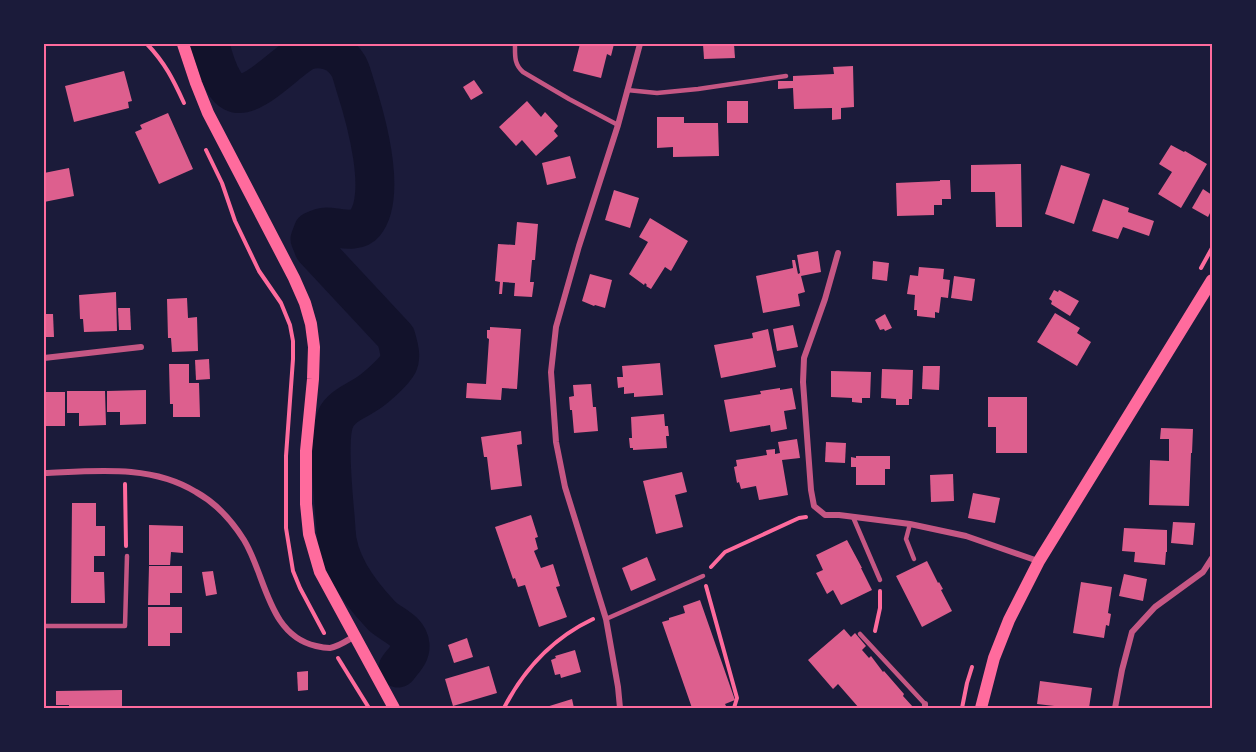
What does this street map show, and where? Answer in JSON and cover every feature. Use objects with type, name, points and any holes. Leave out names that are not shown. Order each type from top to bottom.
[{"type":"main road","points":[[183,44],[208,113],[305,303],[314,347],[306,451],[306,504],[309,534],[320,572],[394,708]]},
{"type":"main road","points":[[981,708],[994,658],[1005,630],[1039,561],[1212,279]]},
{"type":"street","points":[[620,708],[605,617],[565,487],[556,442],[551,372],[556,327],[618,125],[640,44]]},
{"type":"street","points":[[838,253],[804,358],[802,382],[814,506],[825,515],[910,524],[966,536],[1039,561]]},
{"type":"street","points":[[44,358],[141,347]]},
{"type":"street","points":[[44,473],[90,471],[150,474],[173,480],[196,491],[214,504],[232,522],[245,542],[274,610],[284,627],[307,644],[332,648],[355,636]]},
{"type":"street","points":[[1115,708],[1132,632],[1155,606],[1203,572],[1212,558]]},
{"type":"lane","points":[[515,44],[515,60],[523,72],[618,125]]},
{"type":"lane","points":[[627,90],[657,93],[786,76]]},
{"type":"lane","points":[[854,517],[880,580]]},
{"type":"lane","points":[[910,524],[906,539],[914,559]]},
{"type":"lane","points":[[44,626],[125,626],[127,556]]},
{"type":"lane","points":[[605,617],[703,576]]},
{"type":"lane","points":[[860,634],[925,706]]},
{"type":"path","points":[[147,44],[167,68],[187,110]]},
{"type":"path","points":[[202,141],[222,183],[235,221],[259,271],[281,303],[290,325],[294,359],[285,496],[288,550],[293,571],[332,648],[369,708]]},
{"type":"path","points":[[125,472],[127,556]]},
{"type":"path","points":[[734,708],[737,698],[703,576],[725,552],[799,518],[825,515]]},
{"type":"path","points":[[871,646],[880,608],[880,580]]},
{"type":"path","points":[[504,708],[528,670],[541,655],[576,627],[605,617]]},
{"type":"building","points":[[580,44],[614,44],[611,56],[607,54],[601,78],[573,71]]},
{"type":"building","points":[[703,44],[734,44],[735,58],[704,59]]},
{"type":"building","points":[[853,66],[854,107],[841,108],[841,119],[832,120],[832,108],[794,109],[793,88],[778,89],[778,81],[793,81],[793,76],[834,74],[833,67]]},
{"type":"building","points":[[124,71],[132,101],[128,102],[129,108],[74,122],[65,86]]},
{"type":"building","points":[[474,80],[483,93],[471,100],[463,87]]},
{"type":"building","points":[[527,101],[541,117],[545,112],[558,126],[554,131],[558,136],[536,156],[522,140],[516,146],[499,127]]},
{"type":"building","points":[[727,101],[748,101],[748,123],[727,123]]},
{"type":"building","points":[[168,113],[193,169],[159,184],[135,132],[142,129],[140,125]]},
{"type":"building","points":[[657,117],[684,117],[684,123],[718,123],[719,156],[673,157],[673,147],[657,148]]},
{"type":"building","points":[[1171,145],[1207,164],[1181,208],[1158,194],[1172,172],[1159,164]]},
{"type":"building","points":[[570,156],[576,178],[547,185],[542,163]]},
{"type":"building","points":[[1021,164],[1022,227],[996,227],[995,192],[971,192],[971,165]]},
{"type":"building","points":[[1061,165],[1090,174],[1074,224],[1045,214]]},
{"type":"building","points":[[69,168],[74,196],[44,202],[44,173]]},
{"type":"building","points":[[950,180],[951,199],[942,199],[942,205],[934,205],[934,215],[897,216],[896,183]]},
{"type":"building","points":[[1203,189],[1212,195],[1212,209],[1208,217],[1192,208]]},
{"type":"building","points":[[614,190],[639,198],[630,228],[605,220]]},
{"type":"building","points":[[1103,199],[1129,208],[1128,212],[1154,221],[1149,236],[1123,227],[1118,239],[1092,231]]},
{"type":"building","points":[[650,218],[688,241],[671,271],[665,267],[651,289],[629,274],[648,242],[639,237]]},
{"type":"building","points":[[517,222],[538,224],[535,260],[532,260],[530,282],[534,282],[532,297],[514,296],[515,283],[503,282],[502,294],[499,294],[500,282],[495,281],[498,244],[515,245]]},
{"type":"building","points":[[818,251],[821,272],[801,276],[805,292],[798,294],[800,306],[763,313],[756,276],[793,268],[792,260],[795,260],[798,274],[800,273],[797,255]]},
{"type":"building","points":[[873,261],[889,263],[887,281],[872,279]]},
{"type":"building","points":[[919,267],[944,269],[943,279],[950,280],[948,298],[941,297],[939,313],[935,312],[935,318],[917,316],[917,310],[914,310],[915,295],[907,294],[910,275],[918,276]]},
{"type":"building","points":[[590,274],[612,280],[605,308],[582,301]]},
{"type":"building","points":[[954,276],[975,279],[972,301],[951,298]]},
{"type":"building","points":[[1054,290],[1058,292],[1059,290],[1079,301],[1070,316],[1051,304],[1052,301],[1049,299]]},
{"type":"building","points":[[116,292],[117,331],[84,332],[83,319],[80,319],[79,295]]},
{"type":"building","points":[[187,298],[188,318],[197,317],[198,351],[172,352],[171,338],[168,338],[167,299]]},
{"type":"building","points":[[118,308],[130,308],[131,330],[119,330]]},
{"type":"building","points":[[1055,313],[1080,328],[1077,333],[1091,342],[1077,366],[1037,342]]},
{"type":"building","points":[[44,314],[53,314],[54,337],[44,337]]},
{"type":"building","points":[[885,314],[892,328],[885,331],[880,330],[875,320]]},
{"type":"building","points":[[793,325],[798,347],[777,351],[773,329]]},
{"type":"building","points":[[490,327],[521,329],[517,389],[502,388],[501,400],[466,398],[467,383],[486,384],[489,339],[487,330],[490,330]]},
{"type":"building","points":[[768,329],[776,367],[721,378],[714,345],[753,338],[752,333]]},
{"type":"building","points":[[209,359],[210,379],[196,380],[195,360]]},
{"type":"building","points":[[660,363],[663,395],[634,397],[634,393],[624,394],[624,387],[618,388],[617,377],[623,377],[622,366]]},
{"type":"building","points":[[169,364],[189,364],[189,383],[199,383],[200,417],[173,417],[173,404],[170,404]]},
{"type":"building","points":[[923,366],[940,366],[939,390],[922,389]]},
{"type":"building","points":[[882,369],[913,370],[912,399],[909,399],[909,405],[896,405],[896,399],[881,398]]},
{"type":"building","points":[[831,371],[871,372],[870,398],[862,398],[862,403],[852,402],[852,398],[831,397]]},
{"type":"building","points":[[591,384],[598,431],[574,433],[569,397],[574,396],[573,385]]},
{"type":"building","points":[[780,388],[780,390],[792,388],[796,409],[784,411],[787,429],[771,432],[770,425],[730,432],[724,400],[761,394],[760,391]]},
{"type":"building","points":[[146,390],[146,424],[120,425],[120,412],[107,412],[107,391]]},
{"type":"building","points":[[67,391],[105,391],[106,425],[79,426],[79,413],[67,413]]},
{"type":"building","points":[[44,392],[65,392],[65,426],[44,426]]},
{"type":"building","points":[[988,397],[1027,397],[1027,453],[996,453],[996,427],[988,427]]},
{"type":"building","points":[[664,414],[669,436],[666,436],[667,448],[633,450],[630,448],[631,417]]},
{"type":"building","points":[[1161,428],[1193,429],[1189,506],[1149,505],[1150,460],[1169,461],[1169,439],[1160,439]]},
{"type":"building","points":[[521,431],[522,444],[517,445],[522,486],[491,490],[487,457],[484,457],[481,437]]},
{"type":"building","points":[[797,439],[800,458],[782,460],[788,495],[759,500],[756,486],[741,489],[739,482],[737,483],[734,467],[737,466],[736,460],[767,455],[766,450],[775,449],[775,454],[780,453],[778,442]]},
{"type":"building","points":[[826,442],[846,443],[845,463],[825,462]]},
{"type":"building","points":[[856,456],[890,456],[890,469],[885,469],[885,485],[856,485],[856,467],[851,467],[851,457],[856,458]]},
{"type":"building","points":[[682,472],[687,492],[675,495],[683,527],[656,534],[643,481]]},
{"type":"building","points":[[953,474],[954,501],[931,502],[930,475]]},
{"type":"building","points":[[973,493],[1000,498],[995,523],[968,518]]},
{"type":"building","points":[[72,503],[96,503],[96,526],[105,526],[105,556],[94,556],[94,572],[104,572],[105,603],[71,603]]},
{"type":"building","points":[[531,515],[538,537],[535,538],[538,549],[534,551],[541,568],[553,564],[560,586],[556,587],[567,617],[539,627],[525,585],[518,587],[515,578],[513,579],[495,527]]},
{"type":"building","points":[[1173,522],[1195,523],[1193,545],[1171,543]]},
{"type":"building","points":[[149,525],[183,526],[183,553],[171,552],[170,565],[149,565]]},
{"type":"building","points":[[1124,528],[1167,530],[1165,565],[1134,562],[1135,552],[1122,551]]},
{"type":"building","points":[[847,540],[872,590],[841,605],[833,590],[827,594],[816,573],[823,570],[816,555]]},
{"type":"building","points":[[647,557],[656,580],[631,591],[622,568]]},
{"type":"building","points":[[927,561],[952,611],[922,627],[896,576]]},
{"type":"building","points":[[149,566],[182,566],[182,593],[170,593],[170,605],[148,605]]},
{"type":"building","points":[[213,571],[217,594],[206,596],[202,572]]},
{"type":"building","points":[[1124,574],[1147,579],[1143,601],[1119,596]]},
{"type":"building","points":[[1081,582],[1112,587],[1108,613],[1111,614],[1104,638],[1073,633]]},
{"type":"building","points":[[700,600],[735,700],[725,704],[727,708],[692,708],[662,622],[685,613],[683,606]]},
{"type":"building","points":[[148,607],[182,607],[182,633],[170,633],[170,646],[148,646]]},
{"type":"building","points":[[844,629],[851,637],[855,633],[866,646],[862,650],[869,658],[871,656],[904,694],[903,696],[912,708],[859,708],[838,684],[833,689],[808,660]]},
{"type":"building","points":[[467,638],[473,657],[454,663],[448,645]]},
{"type":"building","points":[[575,650],[581,672],[561,678],[560,674],[555,675],[551,660],[556,658],[555,656]]},
{"type":"building","points":[[489,666],[497,693],[453,706],[445,679]]},
{"type":"building","points":[[308,671],[308,690],[298,691],[297,672]]},
{"type":"building","points":[[1040,681],[1092,688],[1089,708],[1063,708],[1037,704]]},
{"type":"building","points":[[122,690],[122,708],[69,708],[69,705],[56,705],[56,691]]},
{"type":"building","points":[[572,699],[574,708],[543,708]]},
{"type":"waterway","points":[[210,44],[219,73],[233,92],[241,93],[260,86],[298,55],[310,50],[334,52],[345,61],[351,71],[369,135],[375,175],[372,210],[365,223],[357,228],[321,228],[313,231],[310,239],[314,249],[396,337],[399,347],[399,361],[392,372],[373,389],[339,413],[332,435],[331,451],[337,542],[345,566],[366,598],[382,616],[407,635],[409,651],[398,668]]}]
